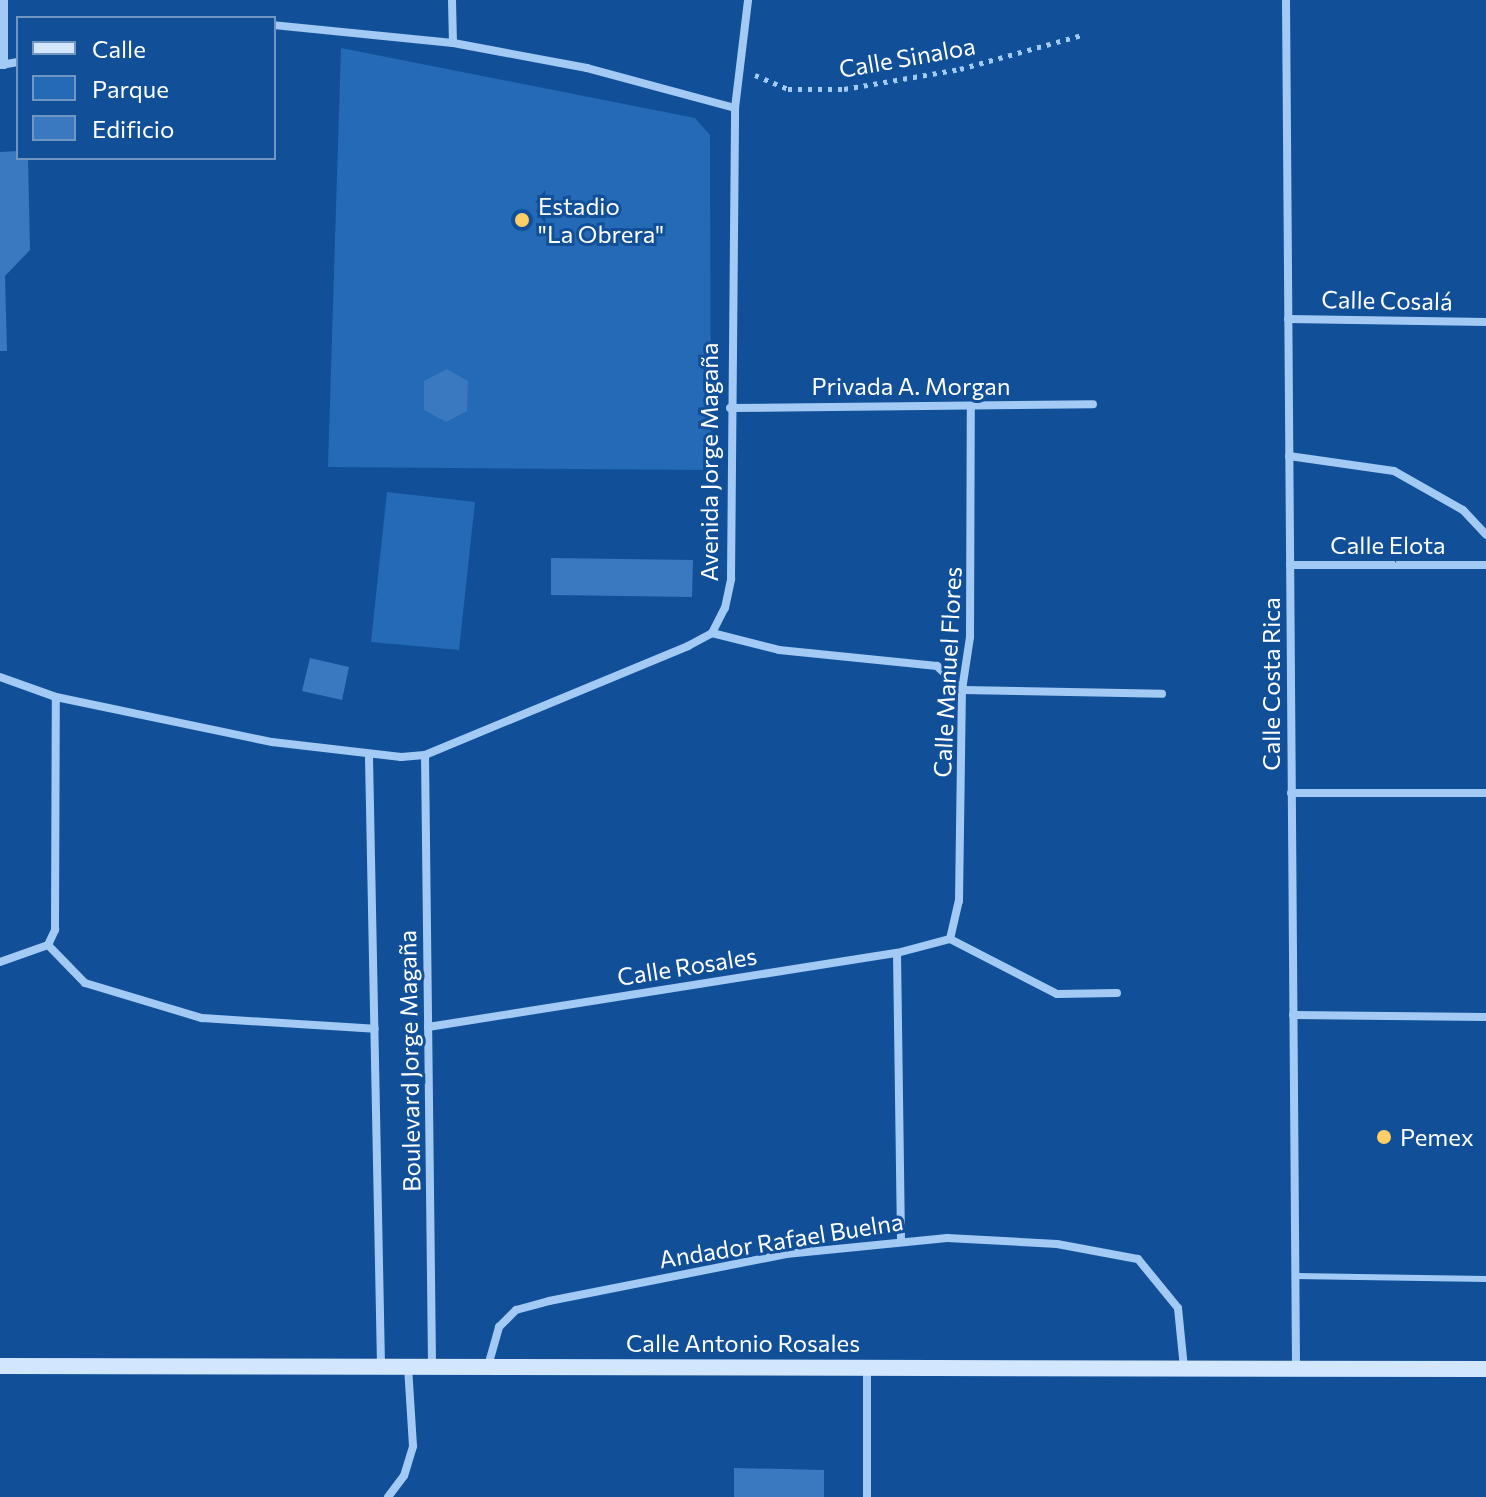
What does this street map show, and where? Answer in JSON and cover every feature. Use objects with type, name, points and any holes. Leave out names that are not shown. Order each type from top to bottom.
[{"type":"main road","name":"Calle Antonio Rosales","points":[[0,1366],[1486,1369]]},
{"type":"street","points":[[2,65],[4,0]]},
{"type":"street","points":[[452,0],[453,43]]},
{"type":"street","name":"Avenida Jorge Magaña","points":[[712,633],[731,579],[730,408],[735,108],[748,0]]},
{"type":"street","name":"Calle Costa Rica","points":[[1286,0],[1296,1368]]},
{"type":"street","points":[[276,25],[453,43],[587,68],[735,108]]},
{"type":"street","name":"Calle Cosalá","points":[[1288,319],[1486,322]]},
{"type":"street","name":"Privada A. Morgan","points":[[730,408],[1093,404]]},
{"type":"street","name":"Calle Manuel Flores","points":[[950,939],[959,901],[962,690],[973,543],[971,406]]},
{"type":"street","name":"Calle Elota","points":[[1289,456],[1394,471],[1463,510],[1486,535]]},
{"type":"street","name":"Calle Elota","points":[[1290,565],[1486,565]]},
{"type":"street","points":[[0,677],[56,697],[369,757],[425,755],[712,633],[779,650],[937,666],[962,690],[1162,694]]},
{"type":"street","points":[[0,962],[48,945],[55,930],[56,697]]},
{"type":"street","name":"Boulevard Jorge Magaña","points":[[425,755],[432,1366]]},
{"type":"street","name":"Boulevard Jorge Magaña","points":[[369,757],[381,1366]]},
{"type":"street","points":[[1291,793],[1486,793]]},
{"type":"street","points":[[950,939],[1057,994],[1117,993]]},
{"type":"street","name":"Calle Rosales","points":[[428,1027],[897,953],[950,939]]},
{"type":"street","points":[[48,945],[85,983],[202,1018],[375,1029]]},
{"type":"street","points":[[897,953],[901,1239]]},
{"type":"street","points":[[1293,1015],[1486,1017]]},
{"type":"street","name":"Andador Rafael Buelna","points":[[488,1366],[499,1327],[516,1310],[786,1254],[901,1239],[1057,1244],[1138,1259],[1178,1308],[1184,1368]]},
{"type":"street","points":[[388,1497],[404,1476],[413,1446],[408,1366]]},
{"type":"street","points":[[867,1367],[867,1497]]},
{"type":"lane","points":[[1295,1276],[1486,1279]]},
{"type":"path","name":"Calle Sinaloa","points":[[740,69],[788,89],[844,89],[960,69],[1082,35]]},
{"type":"green space","points":[[341,48],[695,118],[710,135],[711,470],[328,467]]},
{"type":"green space","points":[[387,492],[475,502],[459,650],[371,642]]},
{"type":"building","points":[[16,151],[16,160],[28,160],[30,250],[5,276],[7,351],[0,351],[0,152]]},
{"type":"building","points":[[447,369],[468,381],[467,411],[446,422],[424,410],[424,381]]},
{"type":"building","points":[[551,558],[693,560],[692,597],[551,595]]},
{"type":"building","points":[[310,658],[349,667],[342,700],[302,691]]},
{"type":"building","points":[[734,1468],[824,1470],[824,1497],[734,1497]]},
{"type":"place","name":"Estadio \"La Obrera\"","points":[[522,220]]},
{"type":"place","name":"Pemex","points":[[1384,1137]]}]
